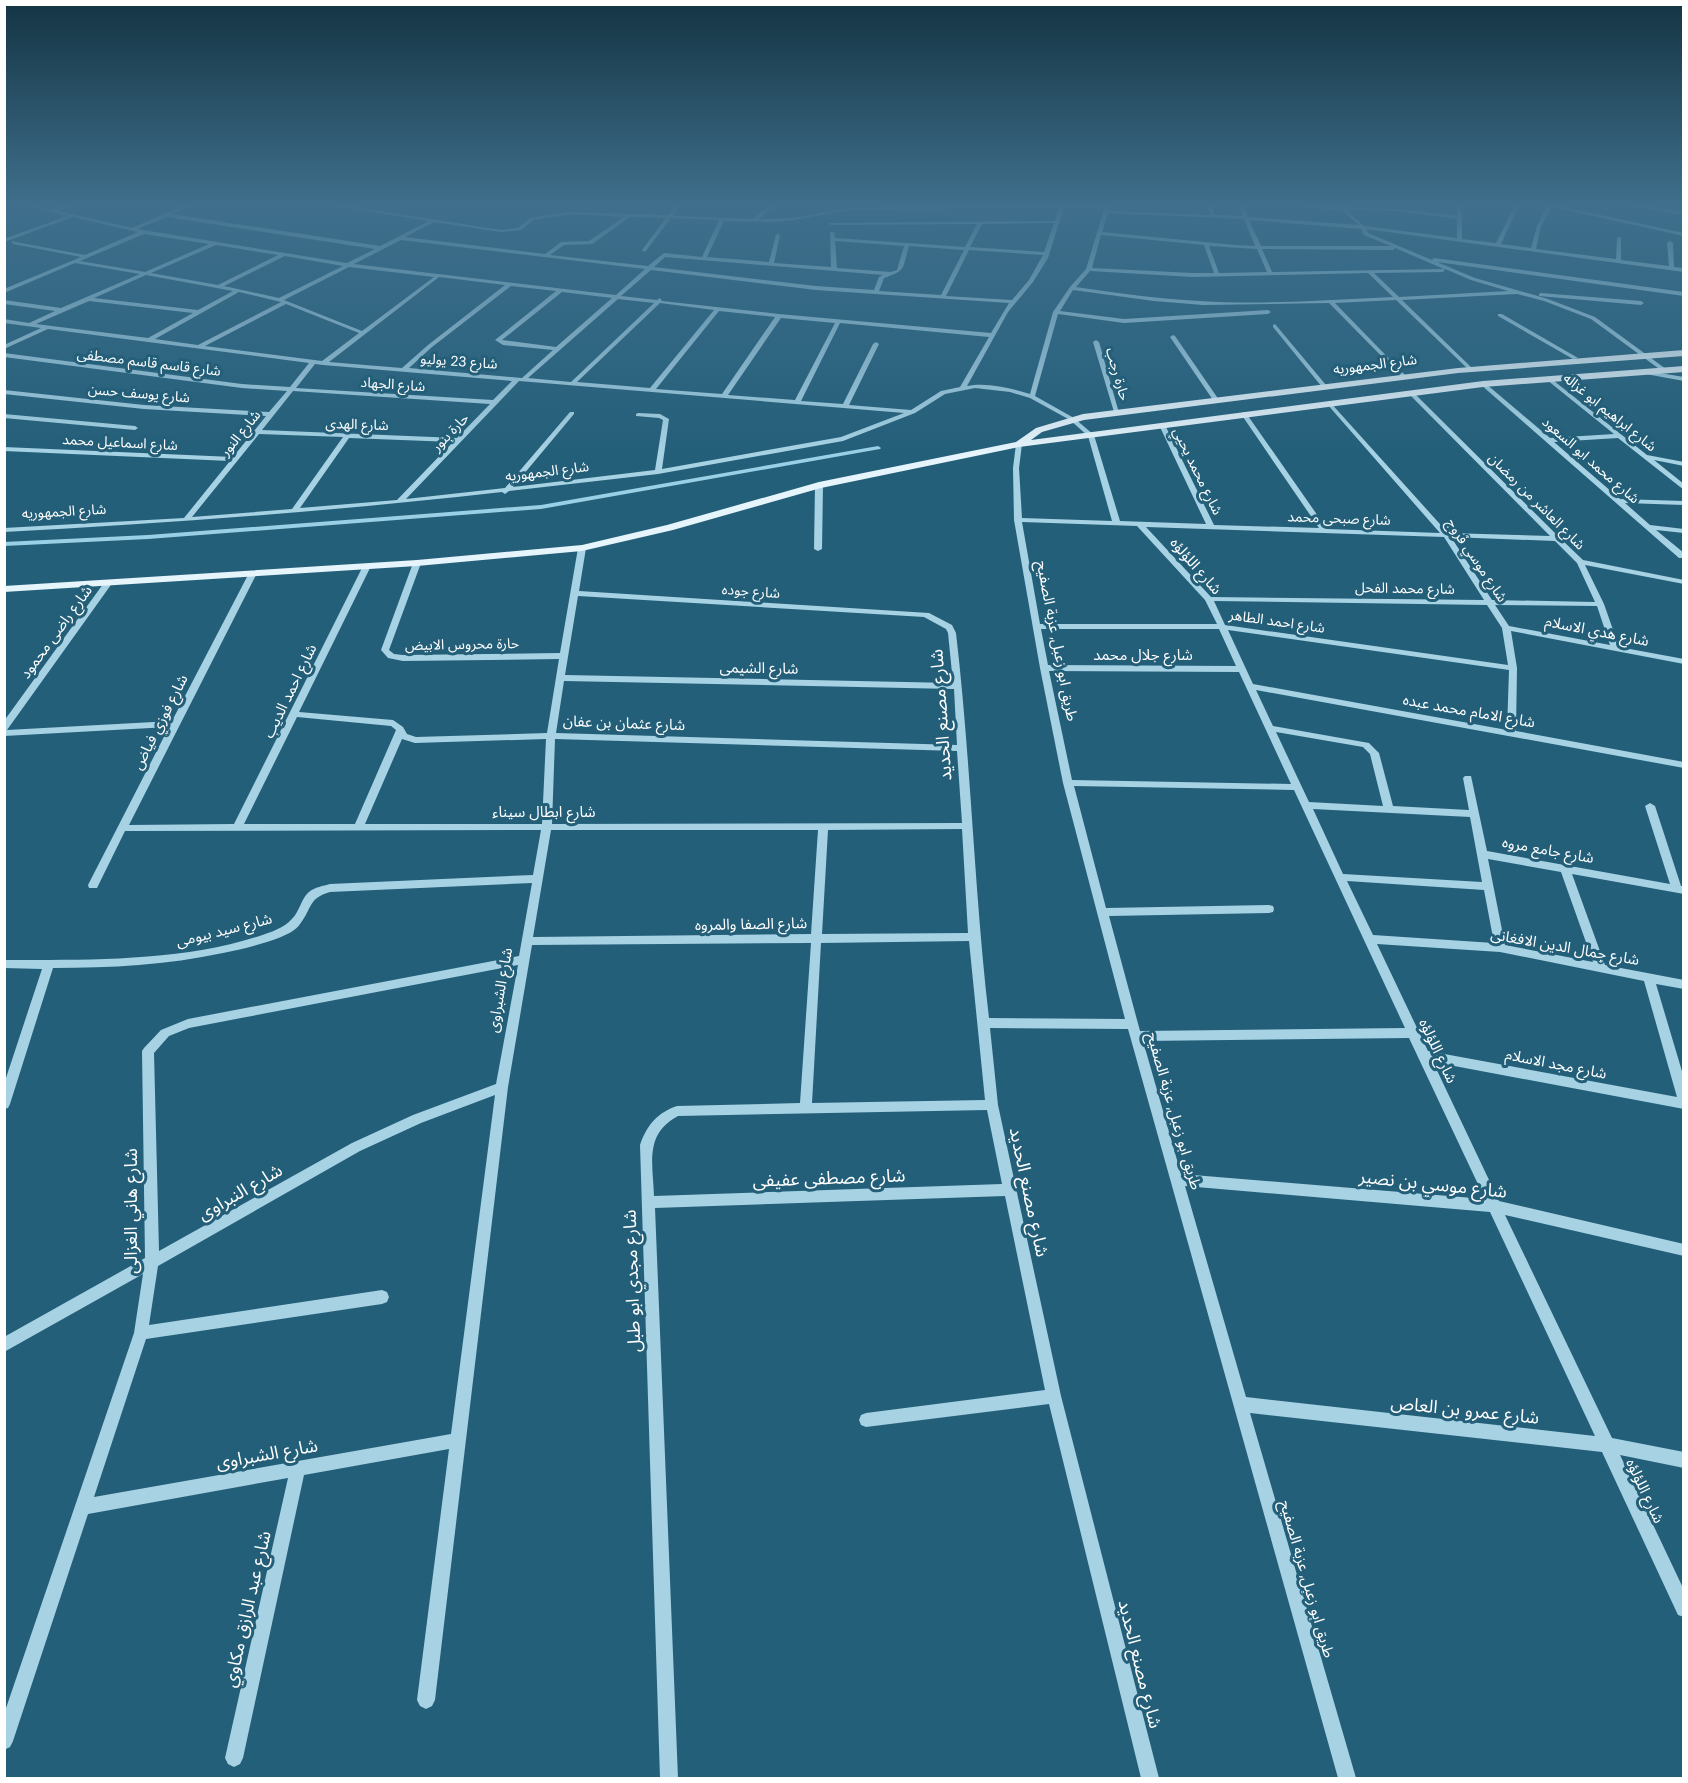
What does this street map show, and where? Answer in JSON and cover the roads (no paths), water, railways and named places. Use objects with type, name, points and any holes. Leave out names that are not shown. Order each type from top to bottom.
[{"type":"main road","name":"شارع الجمهوريه","points":[[1018,444],[1039,430],[1072,419],[1117,412],[1403,376],[1575,358],[1683,353]]},
{"type":"main road","name":"شارع الجمهوريه","points":[[4,589],[417,563],[582,548],[669,528],[819,485],[1018,444],[1410,392],[1483,384],[1683,369]]},
{"type":"street","points":[[30,324],[118,286]]},
{"type":"street","points":[[221,286],[283,301],[363,333]]},
{"type":"street","points":[[200,346],[310,286]]},
{"type":"street","points":[[323,363],[425,286]]},
{"type":"street","points":[[404,369],[507,286]]},
{"type":"street","points":[[538,286],[778,316],[992,335]]},
{"type":"street","name":"حارة بنور","points":[[399,502],[494,402],[628,286]]},
{"type":"street","points":[[801,286],[1013,302]]},
{"type":"street","points":[[876,291],[878,286]]},
{"type":"street","points":[[943,296],[948,286]]},
{"type":"street","points":[[963,387],[992,335],[1013,302],[1027,286]]},
{"type":"street","points":[[1385,286],[1470,369]]},
{"type":"street","points":[[1501,286],[1593,318],[1664,370]]},
{"type":"street","points":[[1626,286],[1683,294]]},
{"type":"street","points":[[1032,397],[1056,312],[1072,288],[1202,303],[1330,301],[1520,292],[1641,303]]},
{"type":"street","points":[[558,349],[503,343],[498,340],[562,289]]},
{"type":"street","points":[[148,340],[238,290]]},
{"type":"street","points":[[88,299],[198,312]]},
{"type":"street","points":[[573,383],[660,300]]},
{"type":"street","points":[[1330,301],[1403,376]]},
{"type":"street","points":[[4,302],[62,310]]},
{"type":"street","points":[[652,390],[718,308]]},
{"type":"street","points":[[1056,312],[1124,321],[1268,312]]},
{"type":"street","points":[[1500,315],[1575,358]]},
{"type":"street","points":[[724,396],[778,316]]},
{"type":"street","name":"شارع 23 يوليو","points":[[4,321],[313,362],[913,412]]},
{"type":"street","points":[[797,402],[838,322]]},
{"type":"street","points":[[1275,326],[1324,386]]},
{"type":"street","points":[[4,347],[48,327]]},
{"type":"street","points":[[1173,337],[1216,400]]},
{"type":"street","name":"حارة رجب","points":[[1096,342],[1117,412]]},
{"type":"street","points":[[845,406],[876,344]]},
{"type":"street","name":"شارع قاسم قاسم مصطفى","points":[[4,355],[219,383],[291,389]]},
{"type":"street","name":"شارع النور","points":[[186,520],[313,362]]},
{"type":"street","points":[[1641,371],[1683,379]]},
{"type":"street","name":"شارع ابراهيم ابو غزاله","points":[[1549,379],[1683,488]]},
{"type":"street","name":"شارع محمد ابو السعود","points":[[1483,384],[1551,440],[1682,556]]},
{"type":"street","name":"شارع الجمهوريه","points":[[4,530],[186,520],[399,502],[505,492],[658,472],[843,439],[913,412],[944,392],[963,387],[994,386],[1032,397],[1072,419],[1091,435]]},
{"type":"street","name":"شارع الجهاد","points":[[291,389],[494,402]]},
{"type":"street","name":"شارع يوسف حسن","points":[[4,392],[144,407],[271,414]]},
{"type":"street","name":"شارع العاشر من رمضان","points":[[1410,392],[1581,562],[1600,604],[1615,648]]},
{"type":"street","name":"شارع موسي فروج","points":[[1329,403],[1446,535],[1506,628],[1513,668],[1511,734]]},
{"type":"street","points":[[505,492],[572,413]]},
{"type":"street","points":[[1244,414],[1325,531]]},
{"type":"street","points":[[638,415],[660,416],[666,419],[658,472]]},
{"type":"street","points":[[4,416],[135,428]]},
{"type":"street","name":"شارع محمد يحيي","points":[[1162,425],[1211,527]]},
{"type":"street","name":"شارع الهدى","points":[[256,432],[458,440]]},
{"type":"street","points":[[294,511],[348,435]]},
{"type":"street","points":[[1091,435],[1117,524]]},
{"type":"street","points":[[1551,440],[1620,436]]},
{"type":"street","name":"طريق ابو زعبل, عزبة الصفيح","points":[[1018,444],[1016,468],[1018,520],[1036,626],[1068,783],[1134,1030],[1347,1779]]},
{"type":"street","name":"شارع اسماعيل محمد","points":[[4,449],[234,459]]},
{"type":"street","points":[[1645,456],[1683,464]]},
{"type":"street","points":[[818,549],[819,485]]},
{"type":"street","points":[[1621,501],[1683,503]]},
{"type":"street","name":"شارع صبحى محمد","points":[[1018,520],[1559,539]]},
{"type":"street","name":"شارع اللؤلؤه","points":[[1139,524],[1209,599],[1683,1609]]},
{"type":"street","points":[[1650,527],[1683,531]]},
{"type":"street","name":"شارع الشبراوى","points":[[426,1700],[502,1087],[547,827],[552,735],[582,548]]},
{"type":"street","points":[[1581,562],[1683,582]]},
{"type":"street","name":"حارة محروس الابيض","points":[[417,563],[385,650],[391,656],[403,658],[564,656]]},
{"type":"street","name":"شارع احمد الديب","points":[[237,828],[367,566]]},
{"type":"street","name":"شارع فوزي فياض","points":[[93,885],[253,573]]},
{"type":"street","name":"شارع راضى محمود","points":[[4,728],[109,582]]},
{"type":"street","name":"شارع جوده","points":[[575,593],[926,615]]},
{"type":"street","name":"شارع محمد الفحل","points":[[1209,599],[1600,604]]},
{"type":"street","name":"شارع مصنع الحديد","points":[[926,615],[949,627],[952,633],[958,686],[974,937],[992,1105],[1054,1396],[1150,1779]]},
{"type":"street","name":"شارع احمد الطاهر","points":[[1036,626],[1221,627],[1513,668]]},
{"type":"street","name":"شارع هدي الاسلام","points":[[1506,628],[1683,662]]},
{"type":"street","name":"شارع جلال محمد","points":[[1044,668],[1241,669]]},
{"type":"street","name":"شارع الشيمى","points":[[560,678],[958,686]]},
{"type":"street","name":"شارع الامام محمد عبده","points":[[1249,686],[1683,765]]},
{"type":"street","name":"شارع عثمان بن عفان","points":[[293,714],[388,722],[397,726],[408,739],[415,740],[552,735],[962,748]]},
{"type":"street","points":[[4,733],[175,724]]},
{"type":"street","points":[[1269,728],[1357,742],[1370,747],[1374,753],[1389,809]]},
{"type":"street","points":[[359,827],[400,732]]},
{"type":"street","name":"شارع جامع مروه","points":[[1468,778],[1482,854],[1680,889]]},
{"type":"street","points":[[1068,783],[1297,787]]},
{"type":"street","points":[[1305,805],[1475,814]]},
{"type":"street","points":[[1650,806],[1680,889]]},
{"type":"street","points":[[806,1108],[823,826]]},
{"type":"street","name":"شارع ابطال سيناء","points":[[122,828],[967,826]]},
{"type":"street","points":[[1482,854],[1500,948]]},
{"type":"street","points":[[1565,869],[1601,969]]},
{"type":"street","points":[[1339,877],[1488,886]]},
{"type":"street","name":"شارع سيد بيومى","points":[[4,964],[137,963],[201,953],[270,936],[296,922],[309,897],[330,888],[538,879]]},
{"type":"street","points":[[1101,912],[1269,909]]},
{"type":"street","name":"شارع الصفا والمروه","points":[[527,941],[974,937]]},
{"type":"street","name":"شارع جمال الدين الافغانى","points":[[1369,939],[1500,948],[1683,985]]},
{"type":"street","name":"شارع هاني الغزالى","points":[[4,1741],[141,1333],[152,1262],[148,1051],[165,1033],[188,1024],[524,959]]},
{"type":"street","points":[[4,1104],[49,964]]},
{"type":"street","points":[[1649,978],[1683,1103]]},
{"type":"street","points":[[982,1023],[1134,1030],[1413,1033]]},
{"type":"street","name":"شارع مجد الاسلام","points":[[1423,1055],[1683,1103]]},
{"type":"street","name":"شارع النبراوى","points":[[4,1346],[356,1147],[417,1119],[502,1087]]},
{"type":"street","name":"شارع مجدي ابو طبل","points":[[669,1779],[646,1145],[656,1123],[677,1111],[992,1105]]},
{"type":"street","name":"شارع موسي بن نصير","points":[[1176,1179],[1494,1206],[1683,1250]]},
{"type":"street","name":"شارع مصطفى عفيفى","points":[[649,1202],[1010,1190]]},
{"type":"street","points":[[141,1333],[382,1297]]},
{"type":"street","points":[[866,1420],[1054,1396]]},
{"type":"street","name":"شارع عمرو بن العاص","points":[[1240,1404],[1607,1445],[1683,1460]]},
{"type":"street","name":"شارع الشبراوى","points":[[82,1507],[458,1440]]},
{"type":"street","name":"شارع عبد الرازق مكاوي","points":[[234,1758],[298,1468]]},
{"type":"waterway","points":[[4,544],[148,537],[541,507],[878,448]]}]
